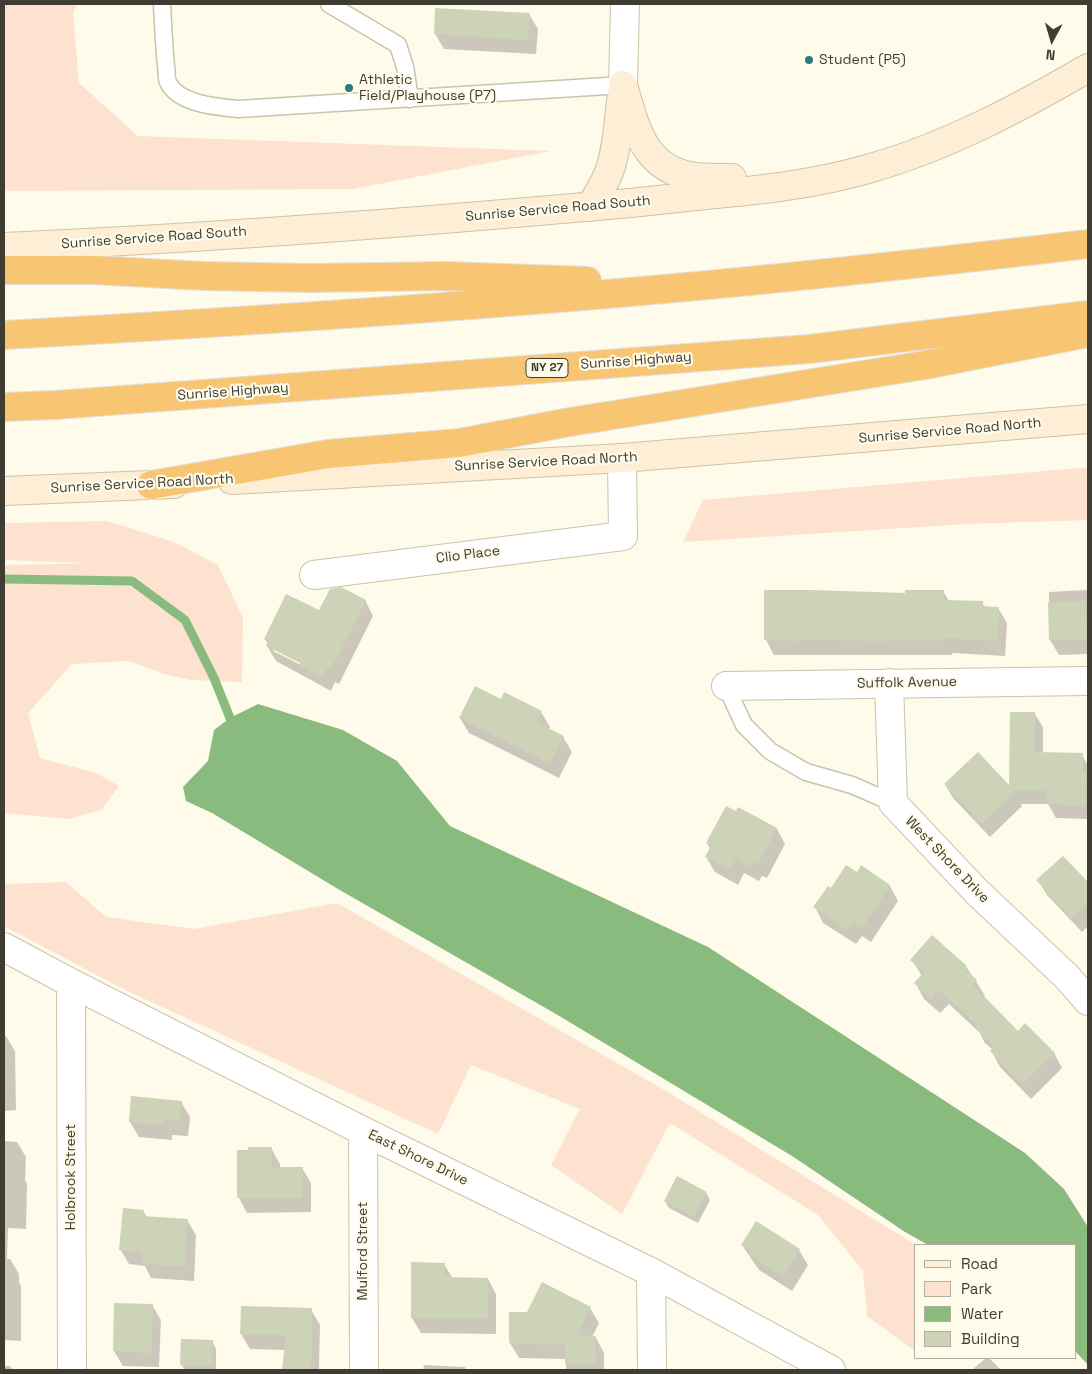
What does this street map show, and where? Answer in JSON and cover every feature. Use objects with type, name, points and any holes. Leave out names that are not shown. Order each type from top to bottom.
[{"type":"highway","points":[[4,335],[377,311],[708,285],[1088,244]]},
{"type":"highway","points":[[4,270],[94,270],[203,276],[310,278],[446,276],[708,285]]},
{"type":"highway","name":"Sunrise Highway","points":[[4,407],[55,405],[809,348],[1088,315]]},
{"type":"highway","points":[[151,485],[328,454],[459,443],[570,422],[925,365],[1088,333]]},
{"type":"main road","name":"Sunrise Service Road South","points":[[4,247],[404,222],[590,207],[816,182],[872,168],[929,148],[1020,107],[1088,68]]},
{"type":"main road","points":[[623,85],[637,132],[654,158],[666,168],[696,177],[816,182]]},
{"type":"main road","points":[[590,207],[602,188],[611,165],[623,85]]},
{"type":"main road","name":"Sunrise Service Road North","points":[[4,490],[151,485],[622,458],[1088,419]]},
{"type":"street","points":[[623,85],[625,4]]},
{"type":"street","name":"Clio Place","points":[[314,575],[623,536],[622,458]]},
{"type":"street","name":"Suffolk Avenue","points":[[726,686],[1088,681]]},
{"type":"street","points":[[889,683],[892,803]]},
{"type":"street","name":"West Shore Drive","points":[[892,803],[976,891],[1077,976],[1088,1001]]},
{"type":"street","name":"East Shore Drive","points":[[4,947],[363,1131],[651,1272],[831,1370]]},
{"type":"street","name":"Holbrook Street","points":[[71,983],[72,1370]]},
{"type":"street","name":"Mulford Street","points":[[363,1131],[364,1370]]},
{"type":"street","points":[[651,1272],[652,1370]]},
{"type":"lane","points":[[162,4],[163,43],[168,82],[178,93],[197,103],[238,109],[623,85]]},
{"type":"lane","points":[[328,4],[398,45],[405,67],[410,99]]},
{"type":"lane","points":[[726,686],[744,724],[770,751],[806,772],[852,785],[892,803]]},
{"type":"green space","points":[[4,4],[77,4],[73,13],[79,83],[138,136],[551,151],[353,189],[4,191]]},
{"type":"green space","points":[[1088,468],[1088,520],[968,524],[683,542],[703,500]]},
{"type":"green space","points":[[107,521],[174,542],[218,565],[243,618],[242,682],[191,680],[164,674],[129,661],[72,664],[28,713],[40,758],[96,773],[119,786],[101,810],[68,819],[5,813],[4,816],[4,565],[91,563],[4,560],[4,523]]},
{"type":"green space","points":[[66,882],[106,917],[194,929],[337,903],[666,1091],[914,1244],[914,1351],[867,1316],[863,1271],[818,1215],[670,1123],[622,1214],[551,1165],[580,1109],[471,1065],[438,1134],[121,988],[4,926],[4,884]]},
{"type":"water","points":[[258,704],[343,730],[397,761],[450,826],[708,947],[1025,1153],[1064,1189],[1088,1227],[1088,1365],[1077,1353],[1077,1244],[926,1244],[905,1232],[792,1156],[556,1014],[338,889],[212,813],[186,801],[183,787],[208,761],[214,730],[230,718]]},
{"type":"building","points":[[435,8],[530,13],[528,40],[434,34]]},
{"type":"building","points":[[341,587],[366,600],[330,670],[327,668],[322,677],[299,665],[300,663],[266,646],[268,641],[264,639],[286,594],[319,610],[330,589]]},
{"type":"building","points":[[764,590],[905,593],[905,590],[944,590],[944,600],[983,601],[983,606],[999,607],[997,641],[944,638],[944,640],[871,641],[764,640]]},
{"type":"building","points":[[1085,601],[1087,639],[1049,640],[1048,602]]},
{"type":"building","points":[[475,686],[501,699],[504,692],[542,711],[536,722],[564,736],[550,763],[459,718]]},
{"type":"building","points":[[1010,712],[1035,712],[1035,752],[1083,753],[1083,772],[1086,772],[1085,806],[1047,804],[1047,791],[1013,790],[1015,792],[982,824],[944,784],[978,752],[1009,785]]},
{"type":"building","points":[[726,806],[736,811],[738,807],[777,828],[758,864],[753,861],[750,867],[736,859],[730,870],[705,857],[711,846],[706,843]]},
{"type":"building","points":[[1063,856],[1088,882],[1088,903],[1072,918],[1036,880]]},
{"type":"building","points":[[846,865],[857,872],[861,865],[890,885],[862,928],[853,922],[847,930],[813,907],[828,886],[831,888]]},
{"type":"building","points":[[932,935],[967,966],[965,969],[977,980],[973,985],[1018,1031],[1025,1023],[1055,1053],[1022,1084],[990,1051],[994,1047],[975,1027],[978,1025],[939,990],[931,999],[914,983],[924,972],[910,960]]},
{"type":"building","points":[[131,1096],[182,1101],[180,1121],[164,1120],[164,1125],[129,1122]]},
{"type":"building","points":[[248,1147],[272,1147],[272,1167],[303,1167],[303,1198],[237,1198],[237,1150],[248,1150]]},
{"type":"building","points":[[677,1176],[707,1192],[694,1217],[664,1201]]},
{"type":"building","points":[[123,1208],[144,1210],[143,1216],[188,1219],[185,1267],[141,1263],[143,1252],[119,1250]]},
{"type":"building","points":[[756,1221],[800,1249],[783,1277],[749,1254],[751,1251],[741,1245]]},
{"type":"building","points":[[411,1262],[445,1263],[445,1277],[488,1278],[488,1319],[411,1318]]},
{"type":"building","points":[[542,1282],[591,1307],[577,1335],[596,1336],[595,1365],[565,1364],[565,1345],[509,1343],[509,1312],[527,1312]]},
{"type":"building","points":[[114,1303],[153,1304],[151,1353],[113,1351]]},
{"type":"building","points":[[241,1306],[312,1308],[311,1370],[282,1370],[286,1335],[240,1334]]},
{"type":"building","points":[[181,1339],[213,1340],[212,1366],[180,1365]]},
{"type":"waterway","points":[[4,579],[132,581],[185,620],[214,678],[230,718],[239,726]]},
{"type":"place","name":"Student (P5)","points":[[809,60]]},
{"type":"place","name":"Athletic Field/Playhouse (P7)","points":[[349,88]]}]
